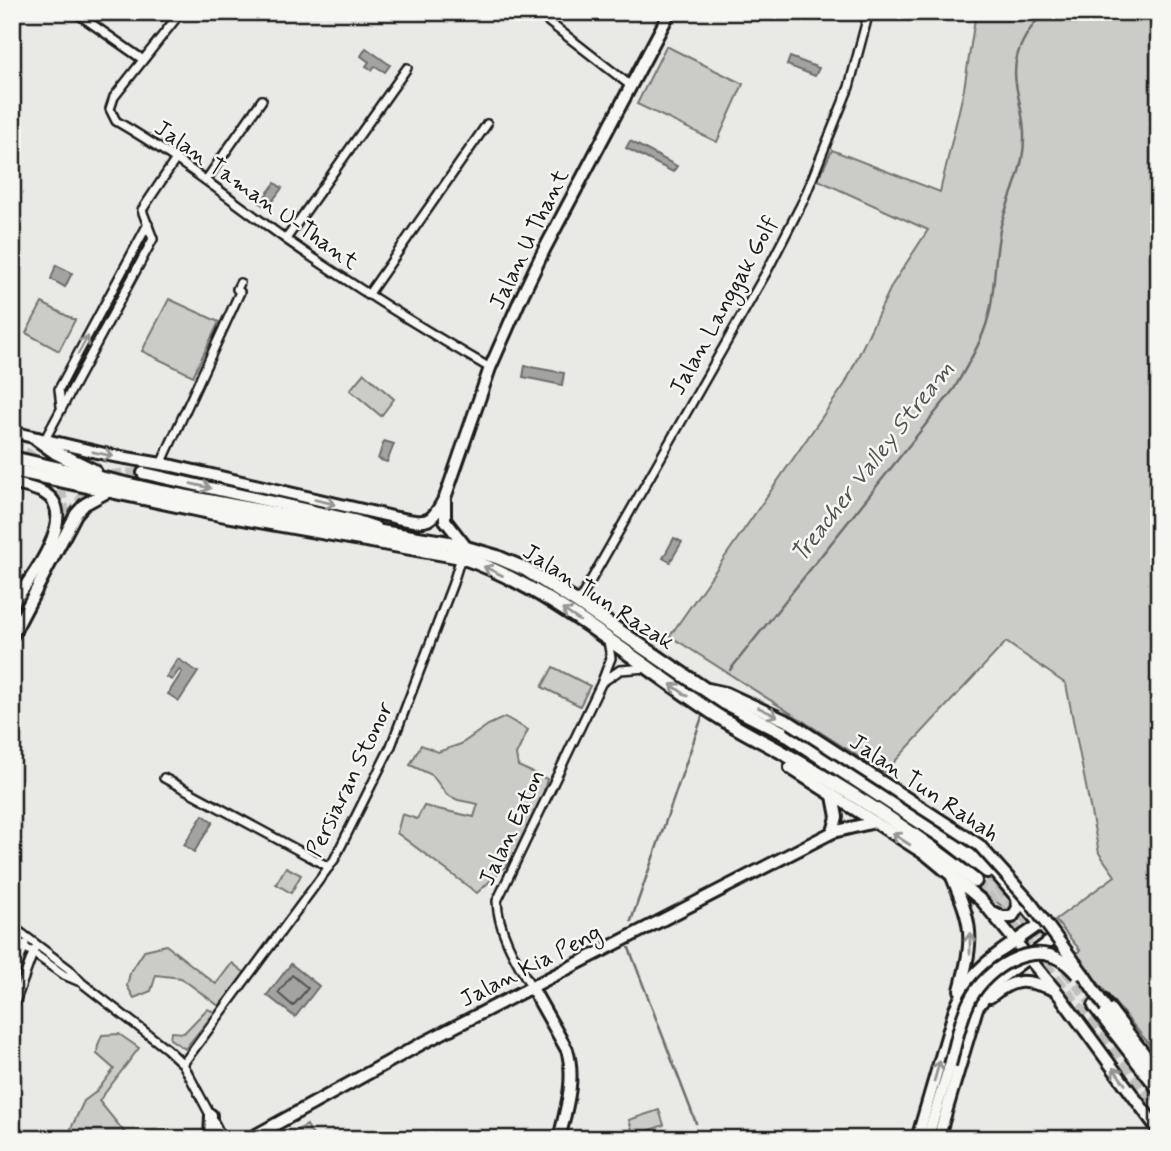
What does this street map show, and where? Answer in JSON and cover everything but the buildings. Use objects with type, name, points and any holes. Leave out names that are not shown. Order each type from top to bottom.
[{"type":"main road","name":"Jalan U Thant","points":[[161,464],[397,518],[421,523],[429,521],[446,495],[491,368],[544,250],[670,12]]},
{"type":"main road","points":[[12,432],[161,464]]},
{"type":"main road","points":[[40,440],[74,463],[128,485]]},
{"type":"main road","name":"Jalan Tun Razak","points":[[12,458],[128,485],[397,535],[525,569],[725,704],[788,728],[987,871]]},
{"type":"main road","name":"Jalan Tun Razak","points":[[12,470],[107,492],[463,552],[524,586],[608,640],[724,720],[906,829],[975,881]]},
{"type":"main road","points":[[143,473],[357,521],[397,535]]},
{"type":"main road","points":[[12,483],[45,493],[52,500],[58,515],[52,541],[29,582],[12,604]]},
{"type":"main road","points":[[12,636],[76,514],[85,504],[107,492]]},
{"type":"main road","name":"Jalan U Thant","points":[[446,495],[445,520],[463,552]]},
{"type":"main road","points":[[724,720],[790,768],[928,856],[1002,917],[1012,917],[1018,908],[1017,897]]},
{"type":"main road","points":[[788,728],[981,856],[1053,939],[1159,1073]]},
{"type":"main road","name":"Jalan Tun Rahah","points":[[788,728],[979,845],[1030,902],[1084,975],[1100,1007],[1159,1079]]},
{"type":"main road","points":[[833,796],[837,817],[833,832]]},
{"type":"main road","name":"Jalan Kia Peng","points":[[249,1139],[421,1044],[833,832],[875,822]]},
{"type":"main road","points":[[917,1139],[970,954],[971,941],[965,907],[951,875]]},
{"type":"main road","points":[[994,912],[1159,1131]]},
{"type":"main road","points":[[955,1009],[974,976],[1040,924]]},
{"type":"main road","points":[[938,1139],[977,1008],[998,980],[1053,939]]},
{"type":"main road","points":[[928,1139],[971,999],[981,984],[995,971],[1022,955],[1049,955],[1063,961],[1084,981],[1159,1088]]},
{"type":"main road","points":[[977,1008],[1006,984],[1032,982],[1055,990]]},
{"type":"main road","points":[[532,988],[570,1060],[571,1081],[559,1139]]},
{"type":"main road","points":[[210,1139],[211,1115]]},
{"type":"street","points":[[75,12],[142,59]]},
{"type":"street","name":"Jalan Taman U-Thant","points":[[181,12],[114,97],[111,103],[112,115],[116,121],[176,159],[368,295],[491,368]]},
{"type":"street","points":[[536,12],[631,86]]},
{"type":"street","name":"Jalan Langgak Golf","points":[[578,603],[768,271],[804,199],[849,87],[869,12]]},
{"type":"street","points":[[286,239],[407,68]]},
{"type":"street","points":[[206,180],[262,100]]},
{"type":"street","points":[[368,295],[486,124]]},
{"type":"street","points":[[40,440],[61,407],[153,239],[142,210],[176,159]]},
{"type":"street","points":[[161,464],[240,292],[237,289],[240,283]]},
{"type":"street","name":"Persiaran Stonor","points":[[183,1064],[329,867],[362,808],[391,746],[463,552]]},
{"type":"street","name":"Jalan Eaton","points":[[532,988],[507,939],[497,901],[601,684],[611,658],[608,640]]},
{"type":"street","points":[[601,684],[615,672],[647,668]]},
{"type":"street","points":[[164,778],[329,867]]},
{"type":"street","points":[[12,926],[69,969],[82,983],[183,1064],[223,1139]]},
{"type":"street","points":[[12,983],[28,938]]},
{"type":"street","points":[[12,940],[64,975],[82,983]]},
{"type":"street","points":[[12,940],[16,961],[15,974]]},
{"type":"street","points":[[12,1012],[36,944]]},
{"type":"shaded area","points":[[976,12],[1159,12],[1159,1056],[1075,955],[1080,950],[1055,920],[1115,876],[1099,853],[1066,684],[1006,642],[884,773],[670,636],[845,384],[892,285],[928,230],[818,180],[832,150],[940,192],[964,89]]},
{"type":"shaded area","points":[[666,46],[743,84],[717,142],[637,104]]},
{"type":"shaded area","points":[[169,299],[219,322],[193,376],[142,351]]},
{"type":"shaded area","points":[[42,303],[75,320],[59,351],[26,333]]},
{"type":"shaded area","points":[[364,373],[394,399],[381,416],[350,390]]},
{"type":"shaded area","points":[[553,667],[590,686],[580,706],[542,687]]},
{"type":"shaded area","points":[[505,717],[528,730],[516,755],[518,766],[547,779],[543,795],[511,862],[477,893],[397,833],[402,814],[417,819],[424,806],[474,817],[478,804],[447,795],[432,775],[410,765],[421,745],[438,752],[461,744]]},
{"type":"shaded area","points":[[993,866],[1014,902],[1009,911],[973,885]]},
{"type":"shaded area","points":[[286,867],[301,875],[291,893],[276,884]]},
{"type":"shaded area","points":[[166,945],[216,984],[232,963],[245,973],[219,1006],[181,978],[156,975],[151,991],[134,998],[127,986],[130,973],[145,950]]},
{"type":"shaded area","points":[[207,1009],[215,1012],[185,1049],[170,1039],[171,1032],[184,1033]]},
{"type":"shaded area","points":[[119,1034],[139,1048],[99,1101],[130,1139],[66,1139],[84,1101],[96,1092],[114,1069],[97,1054],[102,1035]]},
{"type":"shaded area","points":[[659,1110],[664,1125],[634,1136],[629,1120]]},
{"type":"shaded area","points":[[307,1125],[315,1139],[280,1139]]},
{"type":"water","points":[[366,48],[390,65],[385,72],[375,66],[372,70],[366,66],[369,62],[361,56]]},
{"type":"water","points":[[790,57],[819,68],[815,76],[787,65]]},
{"type":"water","points":[[630,141],[677,166],[673,172],[626,148]]},
{"type":"water","points":[[275,183],[282,188],[267,208],[260,203]]},
{"type":"water","points":[[56,265],[72,273],[65,287],[51,279]]},
{"type":"water","points":[[525,366],[564,373],[562,385],[523,377]]},
{"type":"water","points":[[384,441],[394,444],[387,462],[378,459]]},
{"type":"water","points":[[674,538],[682,542],[670,562],[663,558]]},
{"type":"water","points":[[178,659],[198,672],[179,701],[168,694],[182,672],[179,670],[172,680],[166,677]]},
{"type":"water","points":[[203,815],[213,822],[194,852],[184,845]]},
{"type":"water","points":[[291,964],[319,986],[295,1017],[267,995]]},
{"type":"waterway","name":"Treacher Valley Stream","points":[[730,670],[954,389],[976,348],[991,305],[1001,225],[1022,159],[1024,137],[1015,69],[1018,53],[1027,34],[1044,12]]},
{"type":"waterway","name":"Treacher Valley Stream","points":[[631,921],[702,717]]},
{"type":"waterway","name":"Treacher Valley Stream","points":[[629,948],[696,1123]]},
{"type":"waterway","name":"Treacher Valley Stream","points":[[699,1131],[702,1139]]},
{"type":"tunnel","points":[[12,444],[41,465]]},
{"type":"tunnel","points":[[71,515],[92,484],[99,479],[115,474],[143,473]]},
{"type":"tunnel","points":[[52,477],[61,491],[64,509],[58,544]]},
{"type":"tunnel","points":[[12,618],[39,572]]},
{"type":"tunnel","points":[[987,871],[1095,1006]]},
{"type":"tunnel","points":[[975,881],[1159,1109]]}]
